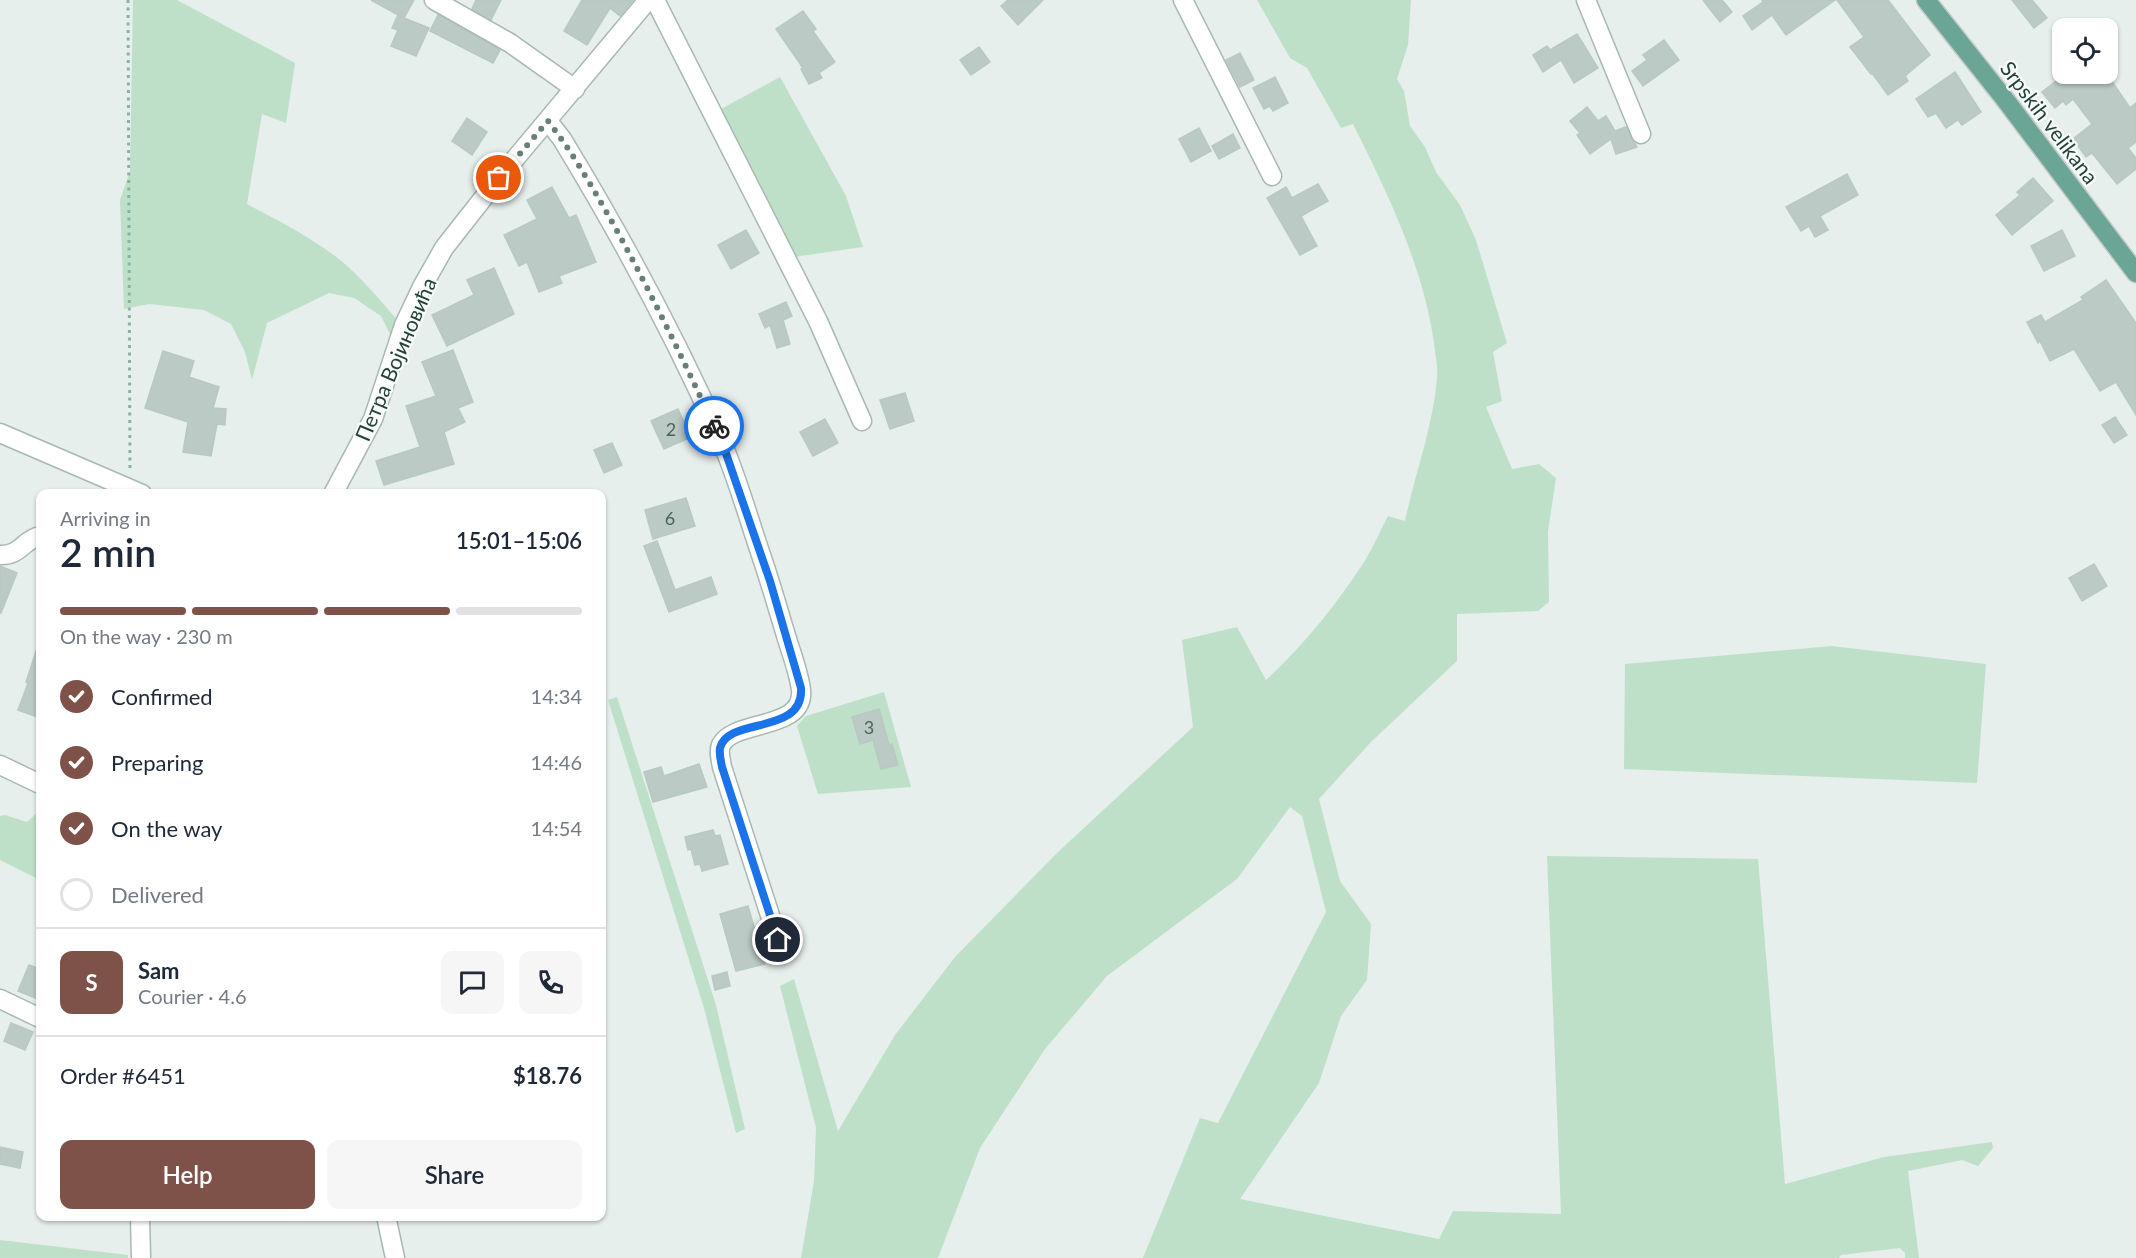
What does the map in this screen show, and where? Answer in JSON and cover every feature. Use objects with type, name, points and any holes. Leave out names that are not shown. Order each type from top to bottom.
[{"type":"main road","name":"Srpskih velikana","points":[[1926,0],[2007,102],[2136,273]]},
{"type":"street","points":[[434,0],[510,43],[575,89]]},
{"type":"street","name":"Петра Војиновића","points":[[336,489],[373,419],[405,325],[422,286],[444,248],[648,0]]},
{"type":"street","points":[[655,0],[818,321],[862,422]]},
{"type":"street","points":[[1183,0],[1272,176]]},
{"type":"street","points":[[1586,0],[1641,134]]},
{"type":"street","points":[[548,121],[562,139],[635,264],[722,442],[770,581],[798,675],[801,695],[795,709],[779,719],[727,738],[720,752],[722,767],[778,940]]},
{"type":"street","points":[[0,433],[127,489]]},
{"type":"street","points":[[0,555],[15,553],[28,541],[36,538]]},
{"type":"street","points":[[0,765],[36,782]]},
{"type":"street","points":[[0,999],[36,1016]]},
{"type":"street","points":[[140,1221],[141,1258]]},
{"type":"street","points":[[387,1221],[395,1258]]},
{"type":"path","points":[[128,0],[134,489]]},
{"type":"green space","points":[[133,0],[177,0],[295,63],[286,123],[262,114],[247,204],[314,241],[352,271],[399,322],[391,336],[381,316],[354,298],[329,293],[267,323],[252,380],[245,352],[231,324],[204,310],[149,304],[124,309],[120,200],[130,171]]},
{"type":"green space","points":[[1257,0],[1411,0],[1408,45],[1397,79],[1404,91],[1410,126],[1425,147],[1436,172],[1460,205],[1476,240],[1507,343],[1493,352],[1502,401],[1486,407],[1512,469],[1539,464],[1556,478],[1548,532],[1549,602],[1538,611],[1457,614],[1457,661],[1371,742],[1319,799],[1340,881],[1371,924],[1367,980],[1341,1016],[1319,1083],[1240,1199],[1439,1239],[1453,1211],[1561,1214],[1547,856],[1758,859],[1785,1184],[1884,1157],[1992,1142],[1993,1148],[1978,1166],[1962,1160],[1908,1171],[1919,1258],[1905,1258],[1905,1253],[1900,1248],[1841,1255],[1839,1258],[1143,1258],[1200,1118],[1218,1123],[1326,912],[1302,816],[1290,807],[1237,879],[1107,976],[1045,1049],[980,1148],[938,1258],[801,1258],[814,1181],[816,1128],[780,986],[794,979],[838,1131],[895,1035],[955,957],[1058,852],[1193,727],[1182,640],[1237,627],[1266,680],[1306,639],[1342,594],[1367,557],[1388,516],[1405,521],[1428,432],[1437,378],[1430,321],[1423,292],[1404,234],[1353,124],[1341,128],[1307,68],[1290,58]]},
{"type":"green space","points":[[780,77],[846,196],[863,247],[794,257],[721,109]]},
{"type":"green space","points":[[1832,646],[1986,664],[1977,783],[1624,769],[1625,664]]},
{"type":"green space","points":[[884,692],[911,787],[818,794],[797,726],[806,716]]},
{"type":"green space","points":[[617,697],[716,1005],[745,1129],[736,1133],[704,1008],[608,700]]},
{"type":"green space","points":[[36,814],[36,878],[0,860],[0,816],[5,815],[27,822]]},
{"type":"green space","points":[[0,1240],[128,1255],[128,1258],[0,1258]]},
{"type":"building","points":[[371,0],[414,0],[404,18],[429,28],[416,56],[391,46],[398,30],[392,28],[398,15],[402,17]]},
{"type":"building","points":[[476,0],[501,0],[491,20],[472,9]]},
{"type":"building","points":[[582,0],[633,0],[620,16],[610,8],[587,45],[564,31]]},
{"type":"building","points":[[1008,0],[1043,0],[1018,25],[1001,6]]},
{"type":"building","points":[[1703,0],[1722,0],[1732,12],[1720,22]]},
{"type":"building","points":[[1762,0],[1835,0],[1786,35],[1772,15],[1752,30],[1743,16],[1763,2]]},
{"type":"building","points":[[1837,0],[1888,0],[1930,55],[1905,76],[1908,81],[1888,95],[1850,47],[1864,37]]},
{"type":"building","points":[[2012,0],[2032,0],[2047,18],[2034,28]]},
{"type":"building","points":[[803,11],[816,29],[813,31],[835,62],[819,73],[822,78],[809,84],[801,69],[803,68],[776,29]]},
{"type":"building","points":[[438,15],[500,50],[493,63],[430,31]]},
{"type":"building","points":[[1577,34],[1598,68],[1574,83],[1561,60],[1543,72],[1533,55],[1547,46],[1550,50]]},
{"type":"building","points":[[1664,40],[1679,60],[1643,86],[1632,71],[1647,60],[1643,55]]},
{"type":"building","points":[[979,47],[990,62],[971,75],[960,60]]},
{"type":"building","points":[[1240,53],[1254,80],[1240,87],[1226,60]]},
{"type":"building","points":[[1955,72],[1981,112],[1962,125],[1958,120],[1946,128],[1936,113],[1928,117],[1916,99]]},
{"type":"building","points":[[1275,77],[1288,103],[1273,111],[1270,106],[1264,109],[1253,88]]},
{"type":"building","points":[[2052,84],[2114,84],[2130,108],[2136,103],[2136,142],[2128,148],[2136,158],[2136,169],[2117,184],[2092,153],[2086,157],[2073,139],[2092,124],[2073,99],[2066,105],[2063,101],[2055,108],[2042,92]]},
{"type":"building","points":[[1587,107],[1598,121],[1606,116],[1615,131],[1626,127],[1637,147],[1616,154],[1611,139],[1590,154],[1577,135],[1580,133],[1570,121]]},
{"type":"building","points":[[467,118],[487,132],[472,155],[452,141]]},
{"type":"building","points":[[1199,128],[1211,151],[1191,162],[1179,139]]},
{"type":"building","points":[[1233,134],[1240,148],[1219,159],[1212,146]]},
{"type":"building","points":[[1847,174],[1858,195],[1820,216],[1828,230],[1815,237],[1809,226],[1801,231],[1786,207]]},
{"type":"building","points":[[2033,178],[2053,201],[2012,235],[1996,215],[2020,195],[2017,192]]},
{"type":"building","points":[[1318,184],[1328,201],[1301,216],[1317,246],[1300,255],[1267,198],[1286,187],[1292,198]]},
{"type":"building","points":[[552,187],[569,218],[576,215],[596,262],[559,276],[562,283],[539,292],[527,262],[519,266],[504,235],[537,219],[527,200]]},
{"type":"building","points":[[746,230],[759,253],[731,269],[718,245]]},
{"type":"building","points":[[2062,230],[2075,256],[2044,271],[2031,246]]},
{"type":"building","points":[[494,268],[514,314],[447,346],[432,315],[474,295],[467,280]]},
{"type":"building","points":[[2106,280],[2136,323],[2136,415],[2116,382],[2100,391],[2074,349],[2050,361],[2027,322],[2041,315],[2045,322],[2083,300],[2081,297]]},
{"type":"building","points":[[786,302],[792,316],[783,320],[790,344],[777,348],[770,325],[765,328],[759,314]]},
{"type":"building","points":[[453,350],[473,402],[458,408],[465,422],[444,432],[454,464],[384,485],[376,461],[420,447],[406,406],[436,396],[422,362]]},
{"type":"building","points":[[163,351],[194,361],[189,377],[219,387],[213,408],[226,409],[225,425],[217,424],[211,456],[183,452],[188,422],[145,408]]},
{"type":"building","points":[[905,393],[914,421],[890,429],[880,400]]},
{"type":"building","points":[[678,409],[691,437],[664,449],[651,421]]},
{"type":"building","points":[[2115,417],[2127,435],[2114,443],[2102,425]]},
{"type":"building","points":[[825,419],[838,443],[813,456],[800,432]]},
{"type":"building","points":[[612,443],[622,465],[604,473],[594,450]]},
{"type":"building","points":[[686,498],[695,526],[653,539],[645,510]]},
{"type":"building","points":[[657,541],[675,590],[711,577],[717,594],[669,612],[644,546]]},
{"type":"building","points":[[2094,564],[2107,586],[2082,601],[2069,578]]},
{"type":"building","points":[[0,566],[17,573],[1,613],[0,613]]},
{"type":"building","points":[[36,651],[36,717],[18,710],[28,683],[26,682]]},
{"type":"building","points":[[879,709],[889,745],[892,744],[898,765],[881,769],[873,740],[860,744],[852,717]]},
{"type":"building","points":[[699,764],[707,787],[653,802],[644,772],[661,767],[664,776]]},
{"type":"building","points":[[713,830],[715,836],[720,835],[728,864],[702,871],[700,864],[695,865],[685,837]]},
{"type":"building","points":[[748,906],[765,964],[736,971],[720,914]]},
{"type":"building","points":[[29,965],[36,968],[36,998],[18,991]]},
{"type":"building","points":[[727,972],[730,986],[715,990],[712,976]]},
{"type":"building","points":[[11,1023],[33,1032],[25,1050],[4,1041]]},
{"type":"building","points":[[0,1147],[23,1152],[20,1168],[0,1164]]},
{"type":"way so far","points":[[499,178],[548,121],[582,171],[635,264],[714,426]]},
{"type":"route","points":[[714,426],[722,442],[770,581],[801,688],[800,700],[790,713],[779,719],[733,734],[723,742],[720,752],[722,767],[778,940]]}]
